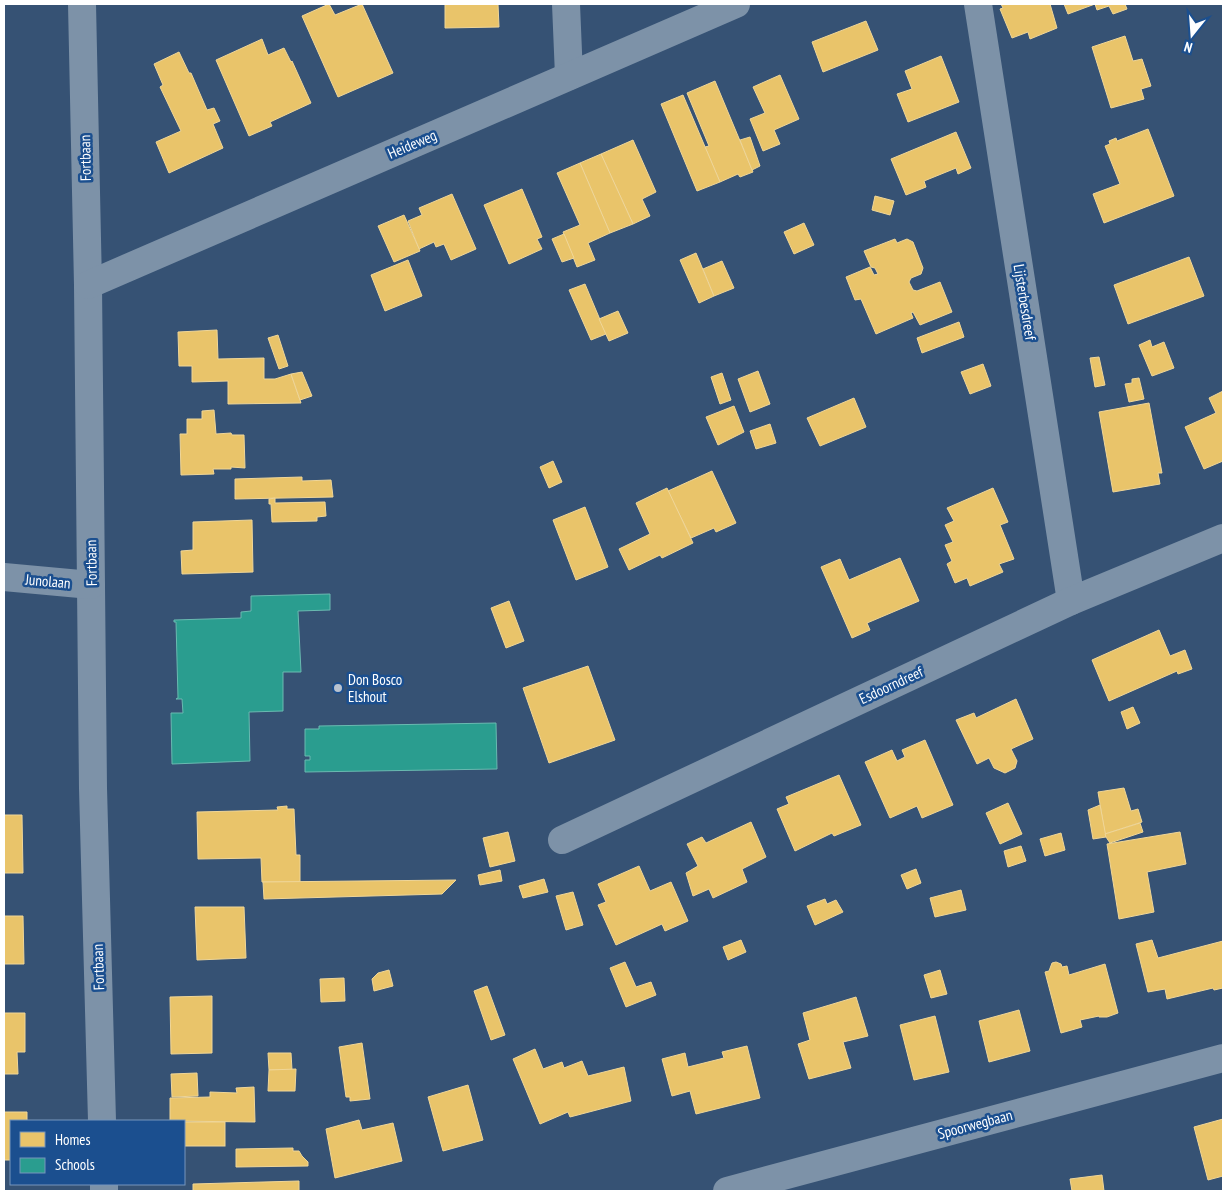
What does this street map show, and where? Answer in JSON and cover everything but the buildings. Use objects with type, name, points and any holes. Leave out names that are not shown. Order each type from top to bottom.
[{"type":"street","name":"Fortbaan","points":[[82,4],[88,284],[93,788],[102,1120]]},
{"type":"street","points":[[566,4],[569,76]]},
{"type":"street","name":"Heideweg","points":[[88,284],[736,4]]},
{"type":"street","name":"Lijsterbesdreef","points":[[978,4],[1071,601]]},
{"type":"street","name":"Esdoorndreef","points":[[562,840],[1071,601],[1223,538]]},
{"type":"street","name":"Junolaan","points":[[4,577],[91,586]]},
{"type":"street","name":"Spoorwegbaan","points":[[728,1191],[1223,1058]]},
{"type":"place","name":"Don Bosco Elshout","points":[[338,688]]}]
